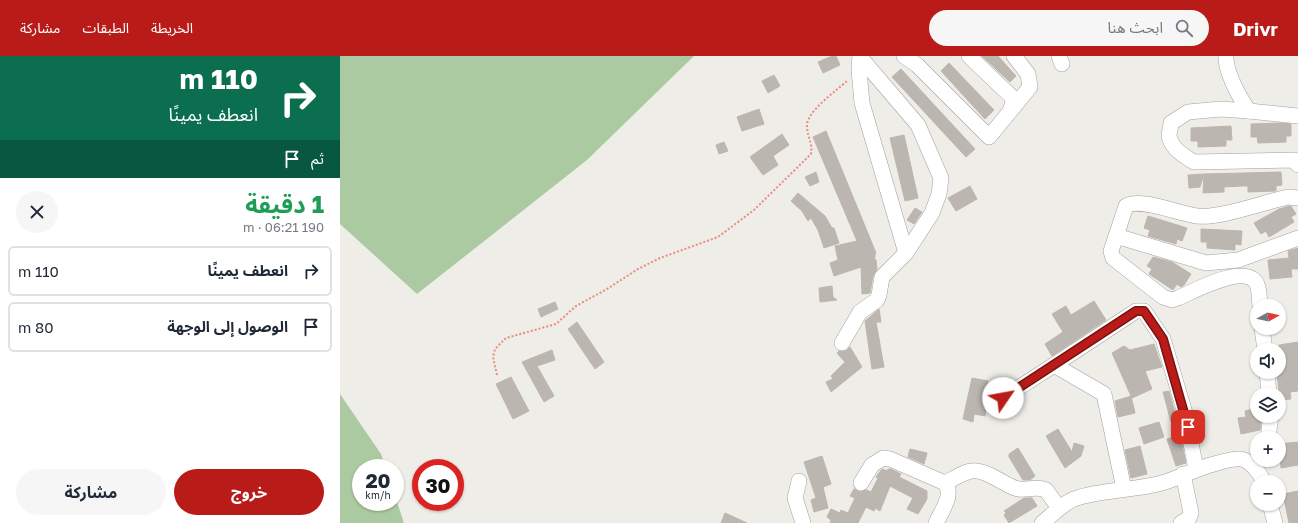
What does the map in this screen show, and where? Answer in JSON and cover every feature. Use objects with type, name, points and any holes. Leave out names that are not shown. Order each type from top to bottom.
[{"type":"street","points":[[904,56],[917,66],[989,137],[1011,108],[1030,87],[1028,74],[1014,56]]},
{"type":"street","points":[[969,56],[1014,98],[1011,108]]},
{"type":"street","points":[[1226,56],[1226,61],[1233,81],[1249,111]]},
{"type":"street","points":[[842,343],[860,312],[877,300],[882,277],[906,253],[932,213],[939,194],[941,178],[918,125],[859,61]]},
{"type":"street","points":[[859,61],[862,103],[906,253]]},
{"type":"street","points":[[1298,116],[1221,109],[1188,112],[1171,123],[1169,136],[1174,146],[1184,156],[1194,162],[1294,160],[1298,165]]},
{"type":"street","points":[[1260,299],[1259,291],[1255,282],[1247,276],[1229,277],[1172,300],[1163,297],[1113,258],[1111,251],[1126,206],[1130,203],[1141,203],[1199,217],[1225,214],[1288,197],[1298,198]]},
{"type":"street","points":[[1116,236],[1206,263],[1238,260],[1298,238]]},
{"type":"street","points":[[1003,398],[1136,311],[1144,311],[1163,339],[1185,413],[1191,513],[1189,518],[1181,523]]},
{"type":"street","points":[[1054,365],[1104,394],[1124,489]]},
{"type":"street","points":[[861,483],[872,465],[883,458],[890,459],[945,482],[949,488],[949,494],[936,523]]},
{"type":"street","points":[[1042,523],[1073,499],[1162,483],[1189,471],[1241,459],[1250,461]]},
{"type":"street","points":[[945,482],[969,471],[977,470],[1019,489],[1035,488],[1046,490],[1060,508]]},
{"type":"street","points":[[799,481],[795,498],[803,523]]},
{"type":"street","points":[[1272,511],[1275,523]]},
{"type":"path","points":[[498,375],[493,357],[495,349],[506,338],[556,324],[576,306],[607,289],[638,269],[660,258],[718,237],[754,210],[811,154],[812,147],[807,126],[808,116],[859,61]]},
{"type":"green space","points":[[340,56],[694,56],[587,160],[417,294],[340,224]]},
{"type":"green space","points":[[340,394],[381,454],[383,459],[352,459],[352,511],[400,511],[404,523],[340,523]]},
{"type":"building","points":[[832,56],[836,56],[840,65],[823,73],[818,62]]},
{"type":"building","points":[[982,56],[998,56],[1016,76],[1010,82]]},
{"type":"building","points":[[949,63],[994,110],[985,119],[941,71]]},
{"type":"building","points":[[901,69],[975,149],[966,157],[892,77]]},
{"type":"building","points":[[774,75],[780,86],[768,93],[762,81]]},
{"type":"building","points":[[759,109],[764,124],[742,131],[737,117]]},
{"type":"building","points":[[1251,124],[1291,124],[1291,136],[1286,136],[1286,142],[1258,143],[1257,137],[1251,137]]},
{"type":"building","points":[[1231,126],[1232,140],[1226,140],[1226,146],[1198,147],[1198,141],[1191,141],[1191,128]]},
{"type":"building","points":[[826,131],[876,253],[875,258],[873,258],[876,260],[877,269],[873,276],[870,293],[862,294],[861,267],[834,276],[830,263],[838,260],[835,246],[857,241],[813,137]]},
{"type":"building","points":[[782,134],[789,145],[773,156],[778,165],[763,175],[750,157]]},
{"type":"building","points":[[904,135],[918,198],[905,201],[890,138]]},
{"type":"building","points":[[724,142],[728,151],[719,154],[716,145]]},
{"type":"building","points":[[816,172],[819,182],[810,186],[805,177]]},
{"type":"building","points":[[1281,172],[1282,185],[1276,186],[1276,191],[1248,192],[1248,186],[1242,186],[1224,187],[1224,192],[1203,193],[1204,174]]},
{"type":"building","points":[[1204,174],[1200,187],[1189,188],[1188,175]]},
{"type":"building","points":[[970,186],[977,199],[956,211],[948,198]]},
{"type":"building","points":[[798,193],[825,216],[832,228],[834,228],[839,243],[824,248],[818,230],[811,218],[808,221],[802,211],[791,201]]},
{"type":"building","points":[[1291,206],[1296,214],[1291,217],[1294,222],[1269,237],[1266,231],[1261,234],[1254,223],[1279,209]]},
{"type":"building","points":[[915,208],[922,212],[914,224],[907,220]]},
{"type":"building","points":[[1148,216],[1187,228],[1182,241],[1177,239],[1176,244],[1148,236],[1150,230],[1144,228]]},
{"type":"building","points":[[1201,229],[1242,231],[1241,245],[1235,244],[1235,250],[1207,248],[1207,242],[1201,242]]},
{"type":"building","points":[[1298,248],[1298,269],[1291,269],[1292,277],[1270,279],[1268,260],[1289,258],[1288,251]]},
{"type":"building","points":[[1153,257],[1172,262],[1191,274],[1184,285],[1181,287],[1177,284],[1173,290],[1149,274],[1152,269],[1147,266]]},
{"type":"building","points":[[832,286],[833,297],[837,300],[820,302],[819,288]]},
{"type":"building","points":[[1094,301],[1106,320],[1052,356],[1045,344],[1063,332],[1052,314],[1066,306],[1071,315]]},
{"type":"building","points":[[555,302],[558,309],[541,317],[538,309]]},
{"type":"building","points":[[879,309],[881,322],[876,322],[884,367],[872,369],[865,321]]},
{"type":"building","points":[[577,322],[604,362],[595,369],[568,329]]},
{"type":"building","points":[[1298,342],[1298,391],[1290,392],[1291,399],[1286,399],[1286,387],[1278,387],[1278,379],[1286,379],[1286,344]]},
{"type":"building","points":[[1154,344],[1162,367],[1145,371],[1152,389],[1132,398],[1112,353],[1124,346],[1130,350]]},
{"type":"building","points":[[850,347],[862,367],[831,392],[826,382],[833,379],[831,376],[845,362],[837,353],[839,351],[846,351]]},
{"type":"building","points":[[552,350],[555,360],[537,366],[554,396],[544,402],[522,362]]},
{"type":"building","points":[[511,377],[529,411],[513,419],[496,384]]},
{"type":"building","points":[[972,378],[988,381],[985,399],[994,402],[993,410],[986,408],[985,416],[974,414],[973,422],[963,419]]},
{"type":"building","points":[[1169,391],[1177,420],[1171,422],[1163,392]]},
{"type":"building","points":[[1131,396],[1135,413],[1118,417],[1115,401]]},
{"type":"building","points":[[1250,410],[1250,423],[1261,423],[1260,430],[1241,434],[1238,418],[1246,417],[1245,411]]},
{"type":"building","points":[[1159,422],[1164,437],[1144,444],[1139,428]]},
{"type":"building","points":[[1058,429],[1072,452],[1074,443],[1084,446],[1081,456],[1065,468],[1046,436]]},
{"type":"building","points":[[1180,435],[1186,463],[1176,466],[1167,439]]},
{"type":"building","points":[[1298,442],[1298,465],[1281,468],[1286,467],[1286,443]]},
{"type":"building","points":[[1140,446],[1147,474],[1131,478],[1125,450]]},
{"type":"building","points":[[1018,448],[1035,476],[1030,480],[1023,480],[1009,457],[1009,454]]},
{"type":"building","points":[[910,449],[927,453],[924,464],[908,457]]},
{"type":"building","points":[[822,456],[831,484],[823,487],[828,508],[814,512],[811,500],[816,498],[804,462]]},
{"type":"building","points":[[882,469],[887,471],[888,469],[891,469],[901,474],[899,477],[927,491],[927,499],[918,514],[907,509],[913,498],[890,486],[880,511],[875,508],[874,511],[866,507],[858,523],[830,523],[831,520],[827,517],[831,509],[840,513],[841,510],[848,513],[855,498],[850,496],[854,489],[860,492],[867,490],[871,492],[878,478],[876,477]]},
{"type":"building","points":[[1298,491],[1298,523],[1289,523],[1286,508],[1286,493]]},
{"type":"building","points":[[1024,498],[1032,498],[1037,506],[1009,523],[1004,515],[1006,513],[1004,511]]},
{"type":"building","points":[[725,513],[747,523],[721,523]]},
{"type":"route","points":[[1003,398],[1136,311],[1144,311],[1163,339],[1188,427]]}]
